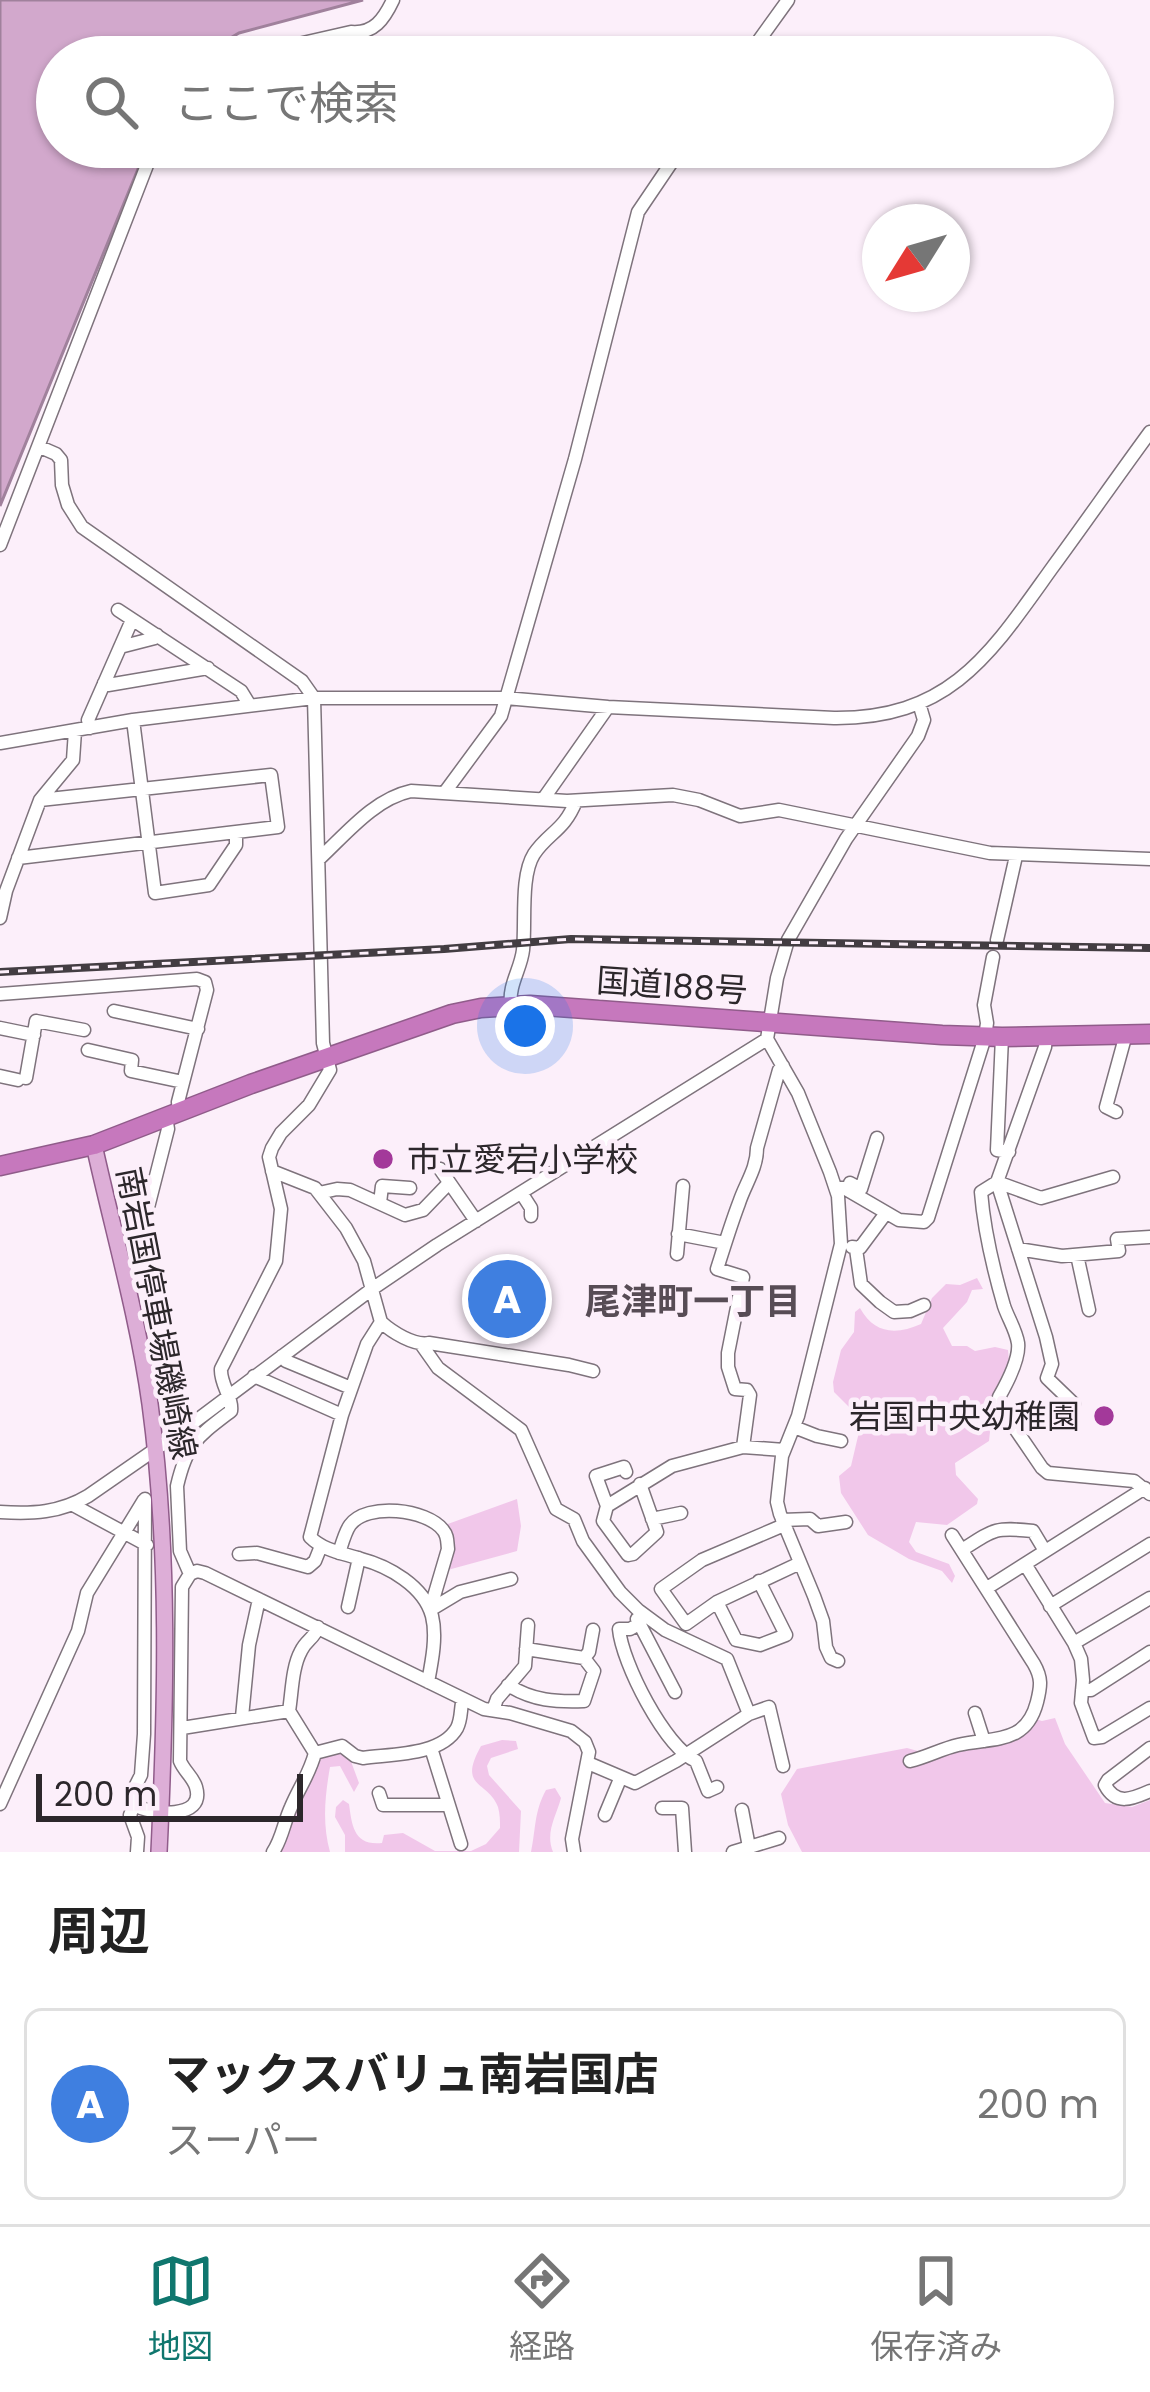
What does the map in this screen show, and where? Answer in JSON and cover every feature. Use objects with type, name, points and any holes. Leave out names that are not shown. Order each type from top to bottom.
[{"type":"highway","name":"国道188号","points":[[0,1166],[94,1145],[452,1014],[511,1006],[769,1031],[993,1037],[1150,1034]]},
{"type":"main road","name":"南岩国停車場磯崎線","points":[[94,1145],[125,1275],[155,1449],[164,1547],[159,1852]]},
{"type":"street","points":[[334,36],[362,33],[379,25],[393,0]]},
{"type":"street","points":[[762,36],[788,0]]},
{"type":"street","points":[[0,545],[146,168]]},
{"type":"street","points":[[445,792],[501,716],[575,459],[638,212],[668,168]]},
{"type":"street","points":[[0,743],[314,698],[506,698],[850,718],[898,711],[956,683],[992,651],[1150,432]]},
{"type":"street","points":[[40,447],[61,460],[68,505],[82,527],[302,681],[314,698],[323,1043],[330,1070],[272,1148],[269,1157],[280,1210],[276,1262],[221,1369],[230,1412],[194,1439],[178,1477],[180,1551],[190,1574]]},
{"type":"street","points":[[118,610],[241,691],[249,704]]},
{"type":"street","points":[[90,728],[88,720],[131,620]]},
{"type":"street","points":[[120,647],[157,635]]},
{"type":"street","points":[[104,683],[208,668]]},
{"type":"street","points":[[838,1661],[826,1647],[823,1621],[778,1502],[784,1450],[841,1244],[834,1183],[769,1031],[779,965],[788,940],[854,826],[922,728],[919,703]]},
{"type":"street","points":[[544,798],[608,707]]},
{"type":"street","points":[[133,721],[154,893],[208,885],[236,845],[236,833]]},
{"type":"street","points":[[0,918],[40,800],[73,760],[75,731]]},
{"type":"street","points":[[18,858],[278,827],[271,775],[40,800]]},
{"type":"street","points":[[319,860],[380,803],[411,791],[576,801],[673,795],[740,817],[779,810],[990,854],[1150,859]]},
{"type":"street","points":[[511,1006],[509,995],[523,950],[530,864],[568,819],[576,801]]},
{"type":"street","points":[[997,940],[1016,856]]},
{"type":"street","points":[[994,957],[984,1005],[993,1037],[997,1150],[1009,1152]]},
{"type":"street","points":[[0,994],[205,982],[207,990],[142,1231],[140,1269],[125,1275]]},
{"type":"street","points":[[114,1011],[197,1029]]},
{"type":"street","points":[[0,1076],[22,1079],[36,1021],[84,1030]]},
{"type":"street","points":[[0,1028],[34,1036]]},
{"type":"street","points":[[0,1512],[38,1513],[74,1504],[372,1289],[769,1031]]},
{"type":"street","points":[[1116,1112],[1106,1107],[1126,1034]]},
{"type":"street","points":[[987,1588],[1148,1491],[1134,1481],[1048,1473],[999,1405],[1018,1350],[993,1269],[981,1192],[997,1182],[1046,1036]]},
{"type":"street","points":[[834,1183],[886,1213],[907,1222],[924,1222],[993,1037]]},
{"type":"street","points":[[88,1050],[132,1060],[131,1071],[183,1082]]},
{"type":"street","points":[[743,1447],[750,1395],[735,1389],[728,1367],[743,1277],[717,1268],[757,1159],[783,1066]]},
{"type":"street","points":[[834,1183],[840,1177],[861,1189],[877,1138]]},
{"type":"street","points":[[440,1169],[476,1221]]},
{"type":"street","points":[[272,1171],[319,1192],[356,1244],[371,1279],[381,1322],[388,1329],[422,1344],[593,1372]]},
{"type":"street","points":[[997,1182],[1041,1198],[1113,1177]]},
{"type":"street","points":[[997,1182],[1046,1337],[1052,1364],[1047,1378],[1074,1404]]},
{"type":"street","points":[[319,1192],[350,1190],[405,1215],[422,1210],[449,1183]]},
{"type":"street","points":[[380,1203],[382,1186],[410,1188]]},
{"type":"street","points":[[677,1254],[683,1186]]},
{"type":"street","points":[[522,1194],[531,1216]]},
{"type":"street","points":[[841,1244],[860,1248],[886,1213]]},
{"type":"street","points":[[678,1234],[725,1244]]},
{"type":"street","points":[[1018,1249],[1077,1255],[1118,1251],[1117,1239],[1150,1237]]},
{"type":"street","points":[[856,1249],[861,1284],[880,1302],[894,1312],[924,1305]]},
{"type":"street","points":[[1077,1255],[1089,1310]]},
{"type":"street","points":[[381,1322],[367,1344],[342,1415],[310,1537],[339,1553],[383,1565],[403,1579],[430,1610]]},
{"type":"street","points":[[422,1344],[438,1368],[521,1430],[556,1509],[574,1520],[583,1541],[635,1608],[665,1630],[724,1656],[749,1714]]},
{"type":"street","points":[[282,1356],[351,1388]]},
{"type":"street","points":[[254,1376],[342,1415]]},
{"type":"street","points":[[794,1427],[841,1441]]},
{"type":"street","points":[[607,1506],[672,1466],[743,1447],[784,1450]]},
{"type":"street","points":[[626,1472],[624,1467],[596,1476],[607,1506],[603,1522],[628,1555],[657,1532],[640,1484]]},
{"type":"street","points":[[0,1804],[78,1631],[87,1593],[145,1499],[144,1734],[141,1775],[130,1797],[134,1805],[146,1811],[183,1812],[195,1801],[195,1783],[180,1761],[182,1587],[197,1571],[463,1699],[571,1731],[589,1752],[572,1839],[574,1852]]},
{"type":"street","points":[[74,1504],[147,1545]]},
{"type":"street","points":[[339,1553],[350,1525],[368,1514],[403,1510],[439,1525],[444,1532],[448,1549],[430,1610],[433,1645],[428,1682]]},
{"type":"street","points":[[652,1520],[681,1513]]},
{"type":"street","points":[[800,1563],[716,1601],[686,1624],[662,1589],[702,1560],[783,1523],[845,1522]]},
{"type":"street","points":[[962,1550],[995,1528],[1003,1528],[1033,1531],[1046,1551]]},
{"type":"street","points":[[910,1761],[1024,1729],[1041,1685],[1034,1664],[952,1535]]},
{"type":"street","points":[[1050,1606],[1150,1544]]},
{"type":"street","points":[[239,1554],[257,1553],[308,1567],[316,1561],[321,1546]]},
{"type":"street","points":[[348,1607],[359,1558]]},
{"type":"street","points":[[1025,1564],[1081,1659],[1082,1712],[1094,1738],[1150,1708]]},
{"type":"street","points":[[430,1610],[460,1592],[512,1579]]},
{"type":"street","points":[[716,1601],[736,1640],[760,1645],[786,1635],[759,1581]]},
{"type":"street","points":[[1074,1643],[1150,1598]]},
{"type":"street","points":[[242,1717],[251,1626],[259,1599]]},
{"type":"street","points":[[635,1608],[675,1692]]},
{"type":"street","points":[[639,1624],[619,1629],[620,1646],[649,1708],[684,1755],[696,1761],[708,1791],[717,1787]]},
{"type":"street","points":[[493,1710],[525,1666],[528,1625]]},
{"type":"street","points":[[273,1852],[315,1753],[289,1711],[299,1654],[318,1627]]},
{"type":"street","points":[[584,1658],[592,1630]]},
{"type":"street","points":[[508,1685],[549,1702],[584,1701],[595,1671],[584,1658],[526,1649]]},
{"type":"street","points":[[1082,1690],[1091,1690],[1150,1652]]},
{"type":"street","points":[[315,1753],[342,1746],[363,1758],[431,1748],[452,1736],[462,1716],[463,1699]]},
{"type":"street","points":[[588,1763],[635,1783],[749,1714],[769,1707],[783,1766]]},
{"type":"street","points":[[182,1728],[289,1711]]},
{"type":"street","points":[[975,1713],[984,1741]]},
{"type":"street","points":[[431,1748],[461,1844]]},
{"type":"street","points":[[1150,1748],[1106,1785],[1112,1796],[1123,1800],[1150,1791]]},
{"type":"street","points":[[605,1815],[620,1779]]},
{"type":"street","points":[[380,1793],[382,1804],[447,1804]]},
{"type":"street","points":[[134,1805],[130,1815],[139,1837],[137,1852]]},
{"type":"street","points":[[662,1808],[682,1808],[685,1852]]},
{"type":"street","points":[[742,1810],[749,1847]]},
{"type":"street","points":[[733,1852],[770,1844]]},
{"type":"shaded area","points":[[0,0],[363,0],[234,36],[36,36],[36,168],[138,168],[0,506]]},
{"type":"shaded area","points":[[977,1278],[983,1289],[972,1290],[943,1328],[952,1346],[1008,1350],[1009,1361],[990,1400],[989,1441],[955,1463],[956,1475],[978,1499],[977,1504],[947,1525],[916,1522],[909,1542],[916,1552],[949,1564],[955,1576],[952,1583],[942,1571],[909,1559],[868,1535],[841,1493],[839,1476],[851,1466],[859,1432],[857,1415],[834,1392],[833,1382],[860,1308],[872,1323],[886,1330],[912,1328],[921,1324],[932,1298],[946,1284],[960,1285]]},
{"type":"shaded area","points":[[517,1499],[521,1526],[517,1551],[444,1571],[445,1525]]},
{"type":"shaded area","points":[[1032,1718],[1055,1718],[1065,1744],[1105,1803],[1132,1807],[1150,1800],[1150,1852],[802,1852],[788,1825],[781,1794],[797,1769],[907,1748],[939,1757],[1014,1738]]},
{"type":"shaded area","points":[[516,1741],[518,1749],[491,1758],[487,1766],[489,1775],[521,1811],[519,1852],[345,1852],[345,1835],[335,1817],[343,1800],[349,1804],[356,1833],[365,1841],[382,1843],[384,1835],[403,1833],[435,1851],[471,1851],[486,1844],[500,1828],[499,1812],[472,1770],[481,1746]]},
{"type":"shaded area","points":[[335,1751],[349,1756],[359,1783],[354,1792],[340,1766],[330,1767],[325,1810],[330,1852],[277,1852],[316,1761]]},
{"type":"shaded area","points":[[555,1788],[561,1798],[551,1831],[553,1852],[531,1852],[542,1798],[546,1790]]},
{"type":"railway","points":[[0,972],[571,939],[1150,948]]},
{"type":"place","name":"市立愛宕小学校","points":[[383,1159]]},
{"type":"place","name":"マックスバリュ南岩国店","points":[[507,1299]]},
{"type":"place","name":"岩国中央幼稚園","points":[[1104,1416]]},
{"type":"district","name":"尾津町一丁目","points":[[693,1301]]}]
